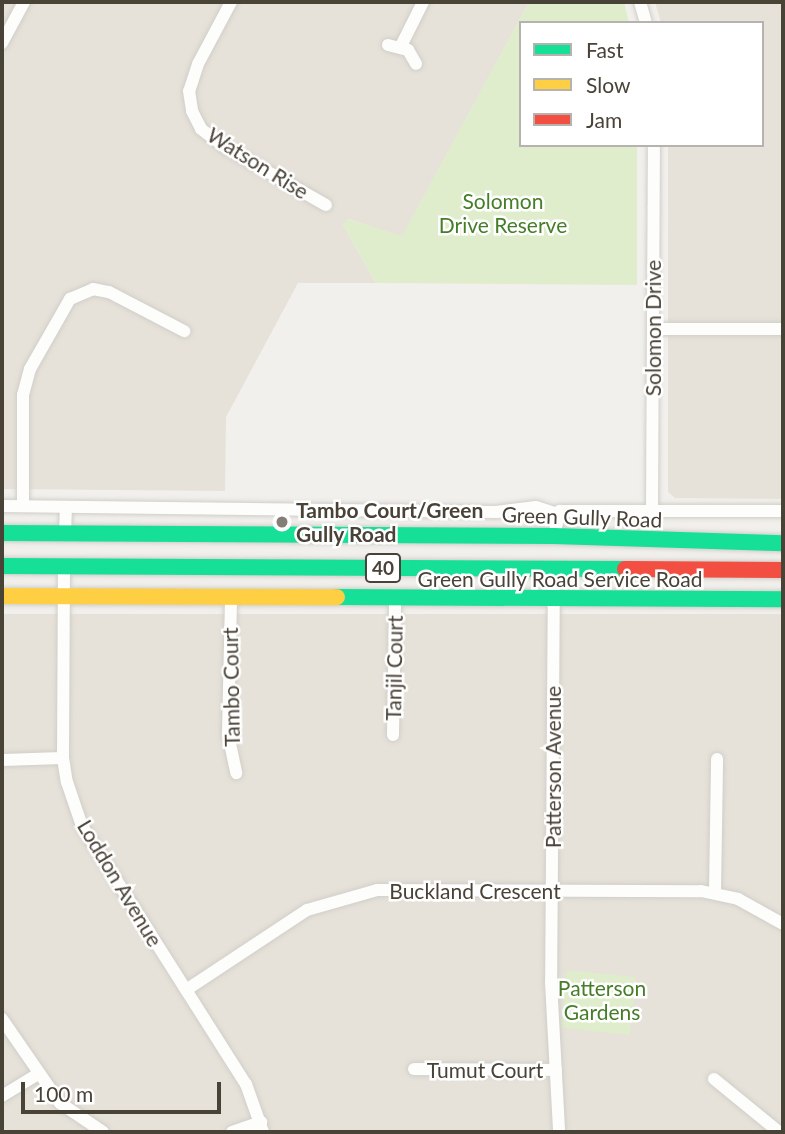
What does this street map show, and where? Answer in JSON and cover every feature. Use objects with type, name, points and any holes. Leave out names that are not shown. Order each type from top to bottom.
[{"type":"main road","name":"Green Gully Road","points":[[2,533],[554,536],[783,543]]},
{"type":"main road","points":[[64,566],[65,534]]},
{"type":"main road","points":[[554,536],[554,569]]},
{"type":"main road","name":"40","points":[[2,566],[783,570]]},
{"type":"main road","name":"Green Gully Road Service Road","points":[[2,596],[395,601],[554,597],[783,599]]},
{"type":"street","points":[[2,43],[24,2]]},
{"type":"street","name":"Watson Rise","points":[[231,2],[198,64],[189,90],[191,110],[201,130],[226,148],[326,205]]},
{"type":"street","points":[[416,64],[395,45],[423,2]]},
{"type":"street","points":[[640,2],[645,21]]},
{"type":"street","name":"Solomon Drive","points":[[652,510],[654,147]]},
{"type":"street","points":[[23,506],[23,395],[30,369],[70,299],[93,289],[109,292],[184,331]]},
{"type":"street","points":[[653,329],[783,329]]},
{"type":"street","points":[[2,506],[496,512],[536,507],[557,514],[652,510],[783,511]]},
{"type":"street","points":[[65,534],[66,507]]},
{"type":"street","name":"Green Gully Road Service Road","points":[[554,536],[557,514]]},
{"type":"street","name":"Loddon Avenue","points":[[64,566],[62,758],[82,826],[246,1084],[262,1127]]},
{"type":"street","name":"Patterson Avenue","points":[[554,569],[552,891],[559,1132]]},
{"type":"street","name":"Tambo Court","points":[[231,600],[228,734],[236,773]]},
{"type":"street","name":"Tanjil Court","points":[[393,735],[395,601]]},
{"type":"street","points":[[2,760],[62,758]]},
{"type":"street","points":[[715,892],[717,759]]},
{"type":"street","name":"Buckland Crescent","points":[[186,990],[270,932],[332,900],[397,889],[715,892],[738,899],[783,924]]},
{"type":"street","points":[[2,1019],[60,1103],[102,1132]]},
{"type":"street","name":"Tumut Court","points":[[414,1069],[556,1070]]},
{"type":"street","points":[[2,1096],[38,1074]]},
{"type":"street","points":[[714,1079],[779,1132]]},
{"type":"street","points":[[232,1132],[262,1127]]},
{"type":"shaded area","points":[[2,2],[529,2],[402,237],[349,219],[343,225],[376,283],[298,283],[226,417],[225,491],[2,489]]},
{"type":"shaded area","points":[[655,2],[783,2],[783,499],[675,498],[668,492],[668,147],[764,147],[764,21],[660,21]]},
{"type":"shaded area","points":[[2,614],[783,614],[783,1132],[2,1132]]},
{"type":"green space","name":"Solomon Drive Reserve","points":[[529,2],[624,2],[629,21],[519,21],[519,147],[637,147],[637,285],[376,283],[343,225],[348,219],[402,236]]},
{"type":"green space","name":"Patterson Gardens","points":[[567,970],[636,977],[630,1035],[561,1028]]},
{"type":"traffic: fast","points":[[2,533],[554,536],[783,543]]},
{"type":"traffic: fast","points":[[2,566],[625,569]]},
{"type":"traffic: fast","points":[[337,597],[783,599]]},
{"type":"traffic: slow","points":[[2,596],[337,597]]},
{"type":"traffic: jam","points":[[625,569],[783,570]]},
{"type":"place","name":"Tambo Court/Green Gully Road","points":[[282,522]]}]
